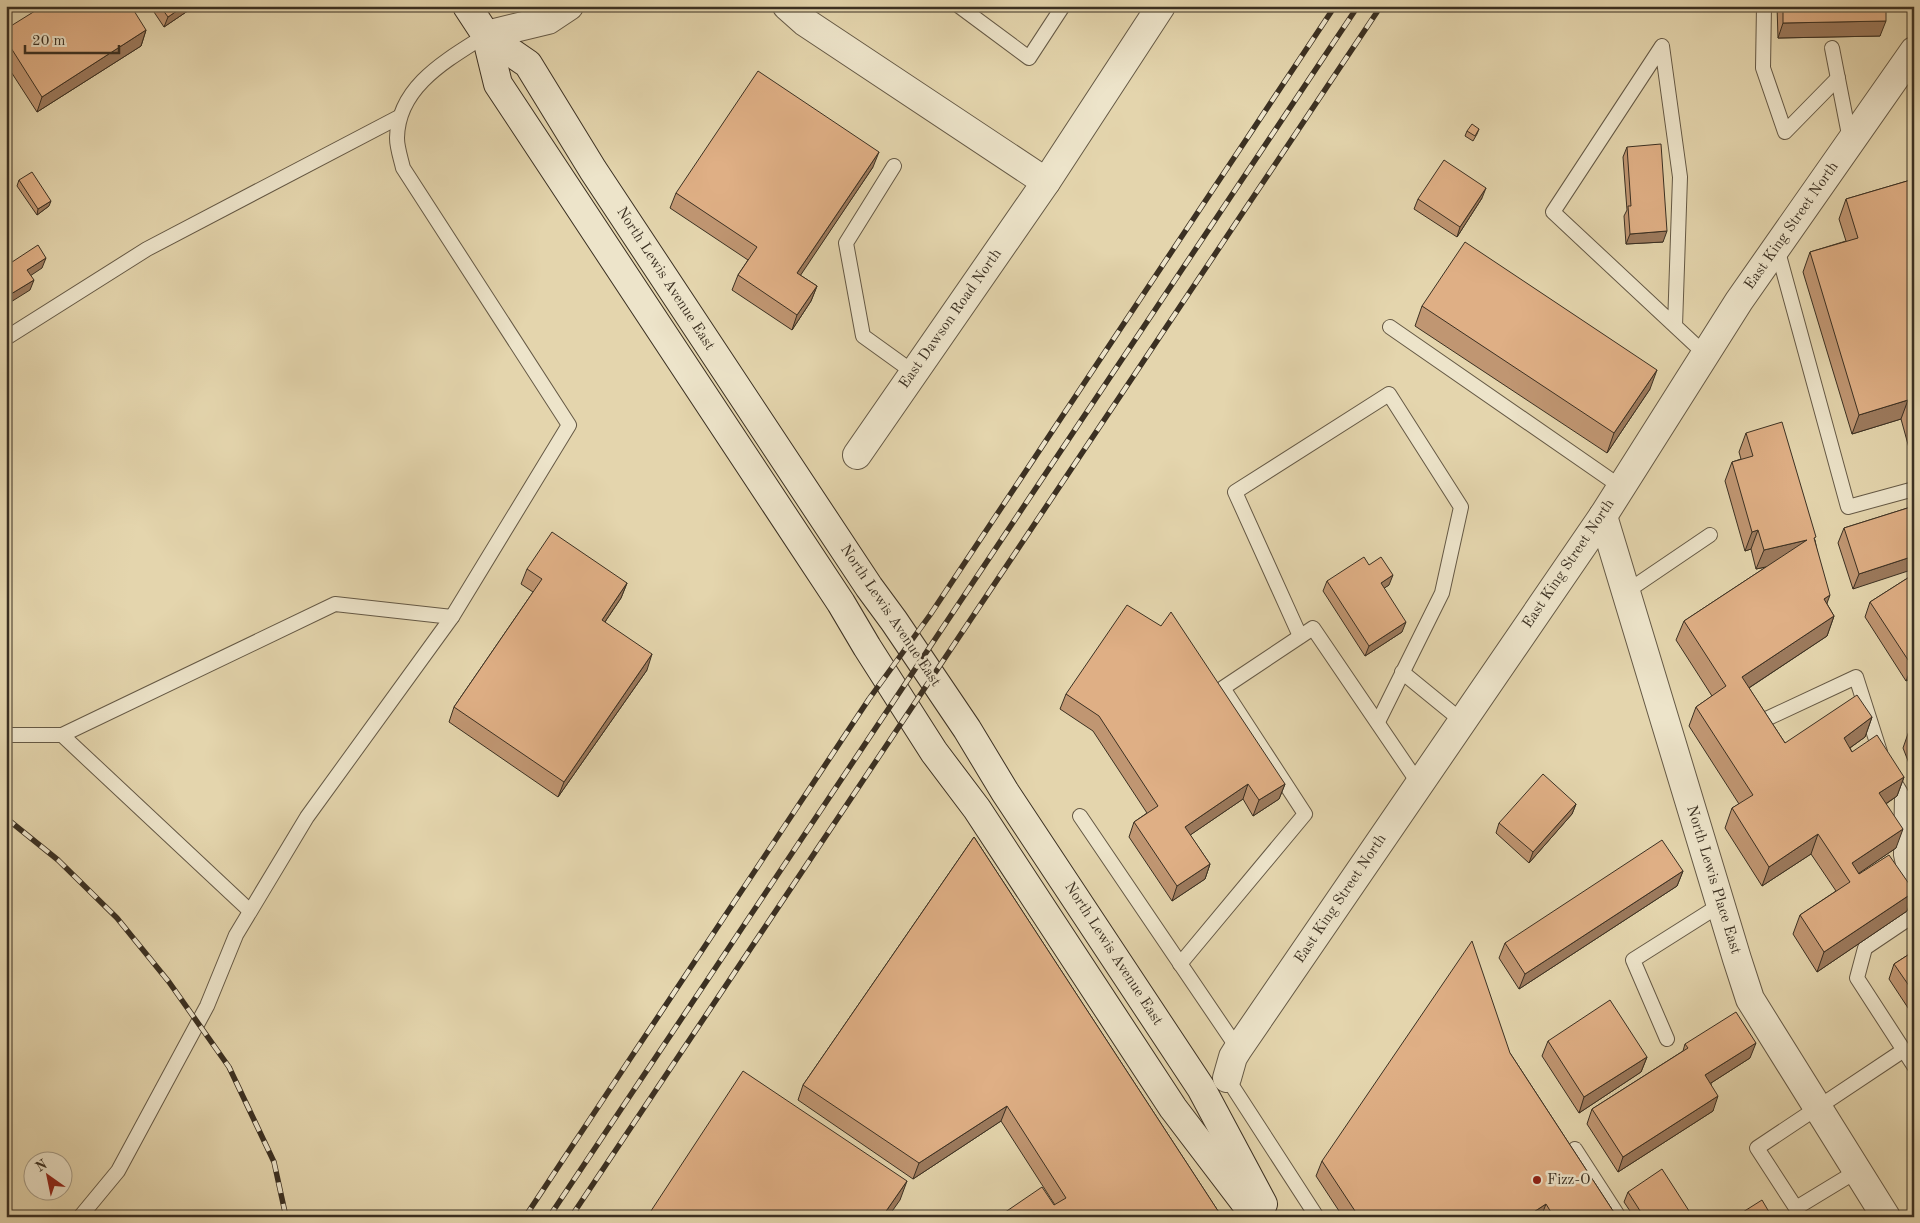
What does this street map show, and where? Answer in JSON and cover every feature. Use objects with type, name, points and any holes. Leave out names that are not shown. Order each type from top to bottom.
[{"type":"street","name":"North Lewis Avenue East","points":[[467,6],[486,35],[498,84],[841,603],[867,648],[934,752],[977,809],[1174,1108],[1256,1217]]},
{"type":"street","points":[[486,35],[513,6]]},
{"type":"street","points":[[486,35],[548,20],[568,6]]},
{"type":"street","points":[[767,6],[796,14],[1046,182]]},
{"type":"street","name":"East Dawson Road North","points":[[857,455],[1046,182],[1161,6]]},
{"type":"street","name":"North Lewis Avenue East","points":[[486,35],[528,64],[593,170],[869,587],[962,721],[1005,792],[1201,1088],[1270,1217]]},
{"type":"street","name":"East King Street North","points":[[1227,1078],[1233,1057],[1238,1049],[1603,516],[1739,301],[1914,51]]},
{"type":"street","name":"North Lewis Place East","points":[[1603,516],[1750,999],[1886,1217]]},
{"type":"lane","points":[[960,6],[1029,58],[1063,6]]},
{"type":"lane","points":[[1764,6],[1763,68],[1785,132],[1838,78]]},
{"type":"lane","points":[[80,1217],[118,1171],[207,1006],[236,935],[306,817],[452,618],[569,425],[403,168],[397,140],[399,117],[409,97],[427,76],[451,57],[486,35]]},
{"type":"lane","points":[[1675,326],[1680,177],[1662,46],[1553,212],[1675,326],[1705,354]]},
{"type":"lane","points":[[1832,48],[1851,141]]},
{"type":"lane","points":[[6,338],[148,249],[399,117]]},
{"type":"lane","points":[[894,166],[846,243],[863,336],[913,372]]},
{"type":"lane","points":[[1777,247],[1848,507],[1914,488]]},
{"type":"lane","points":[[1390,327],[1621,487]]},
{"type":"lane","points":[[1300,636],[1235,492],[1389,394],[1461,506],[1442,593],[1378,722]]},
{"type":"lane","points":[[1626,592],[1710,535]]},
{"type":"lane","points":[[6,736],[62,735],[335,604],[452,618]]},
{"type":"lane","points":[[1180,964],[1305,814],[1223,688],[1313,628],[1419,784]]},
{"type":"lane","points":[[1402,672],[1462,721]]},
{"type":"lane","points":[[1764,720],[1856,677],[1883,761],[1902,795],[1901,855],[1914,915],[1865,948],[1857,978],[1914,1066]]},
{"type":"lane","points":[[62,735],[250,911]]},
{"type":"lane","points":[[1080,816],[1238,1049]]},
{"type":"lane","points":[[1667,1039],[1634,960],[1720,904]]},
{"type":"lane","points":[[1857,1171],[1796,1208],[1757,1148],[1904,1050]]},
{"type":"lane","points":[[1227,1078],[1317,1217]]},
{"type":"lane","points":[[1575,1149],[1619,1217]]},
{"type":"building","points":[[43,6],[131,6],[146,30],[42,97],[6,40],[6,29]]},
{"type":"building","points":[[160,6],[184,6],[168,17]]},
{"type":"building","points":[[1783,6],[1886,6],[1886,21],[1783,23]]},
{"type":"building","points":[[758,71],[879,152],[797,273],[817,286],[797,315],[738,275],[757,247],[676,193]]},
{"type":"building","points":[[1472,124],[1479,129],[1475,136],[1467,131]]},
{"type":"building","points":[[1661,144],[1667,231],[1630,234],[1628,206],[1631,206],[1627,147]]},
{"type":"building","points":[[1444,160],[1486,188],[1460,227],[1418,199]]},
{"type":"building","points":[[32,172],[51,201],[38,209],[19,180]]},
{"type":"building","points":[[1914,179],[1914,420],[1908,400],[1859,415],[1810,252],[1858,238],[1846,199]]},
{"type":"building","points":[[1465,242],[1657,370],[1614,433],[1422,306]]},
{"type":"building","points":[[38,245],[46,258],[27,270],[34,280],[6,297],[6,266]]},
{"type":"building","points":[[1782,422],[1816,537],[1814,538],[1830,595],[1824,599],[1834,616],[1742,677],[1785,743],[1857,695],[1872,717],[1844,738],[1852,752],[1877,735],[1904,777],[1879,793],[1903,829],[1852,863],[1859,874],[1889,855],[1914,891],[1824,952],[1800,915],[1850,882],[1818,834],[1769,867],[1732,808],[1753,795],[1696,707],[1726,686],[1684,621],[1807,540],[1764,550],[1758,530],[1752,532],[1732,462],[1753,456],[1746,433]]},
{"type":"building","points":[[1914,506],[1914,556],[1859,574],[1844,528]]},
{"type":"building","points":[[552,532],[627,583],[602,620],[652,654],[564,782],[454,707],[542,579],[527,569]]},
{"type":"building","points":[[1364,557],[1369,565],[1381,557],[1393,575],[1381,583],[1406,622],[1369,646],[1327,581]]},
{"type":"building","points":[[1914,574],[1914,664],[1912,666],[1870,602]]},
{"type":"building","points":[[1127,605],[1161,626],[1171,612],[1285,784],[1259,800],[1248,784],[1185,827],[1210,864],[1177,886],[1134,822],[1158,806],[1099,716],[1066,694]]},
{"type":"building","points":[[1914,726],[1914,738],[1910,728]]},
{"type":"building","points":[[1543,774],[1576,804],[1533,852],[1499,823]]},
{"type":"building","points":[[974,837],[1222,1217],[998,1217],[1042,1187],[1054,1205],[1066,1198],[1007,1106],[919,1163],[803,1085]]},
{"type":"building","points":[[1662,840],[1683,871],[1525,974],[1505,943]]},
{"type":"building","points":[[1472,941],[1510,1053],[1617,1217],[1572,1217],[1570,1215],[1567,1217],[1554,1217],[1546,1204],[1526,1217],[1359,1217],[1322,1161]]},
{"type":"building","points":[[1914,951],[1914,993],[1894,964]]},
{"type":"building","points":[[1610,1000],[1647,1057],[1584,1097],[1548,1041]]},
{"type":"building","points":[[1736,1012],[1756,1043],[1705,1075],[1718,1096],[1623,1157],[1592,1109],[1688,1048],[1685,1044]]},
{"type":"building","points":[[743,1071],[907,1181],[882,1217],[647,1217]]},
{"type":"building","points":[[1662,1169],[1691,1214],[1686,1217],[1644,1217],[1628,1192]]},
{"type":"building","points":[[1762,1200],[1772,1217],[1735,1217]]},
{"type":"railway","points":[[525,1217],[869,699],[930,615],[1335,6]]},
{"type":"railway","points":[[549,1217],[1358,6]]},
{"type":"railway","points":[[571,1217],[1381,6]]},
{"type":"railway","points":[[6,818],[58,860],[117,918],[169,982],[229,1067],[274,1162],[286,1217]]},
{"type":"place","name":"Fizz-O","points":[[1537,1180]]}]
